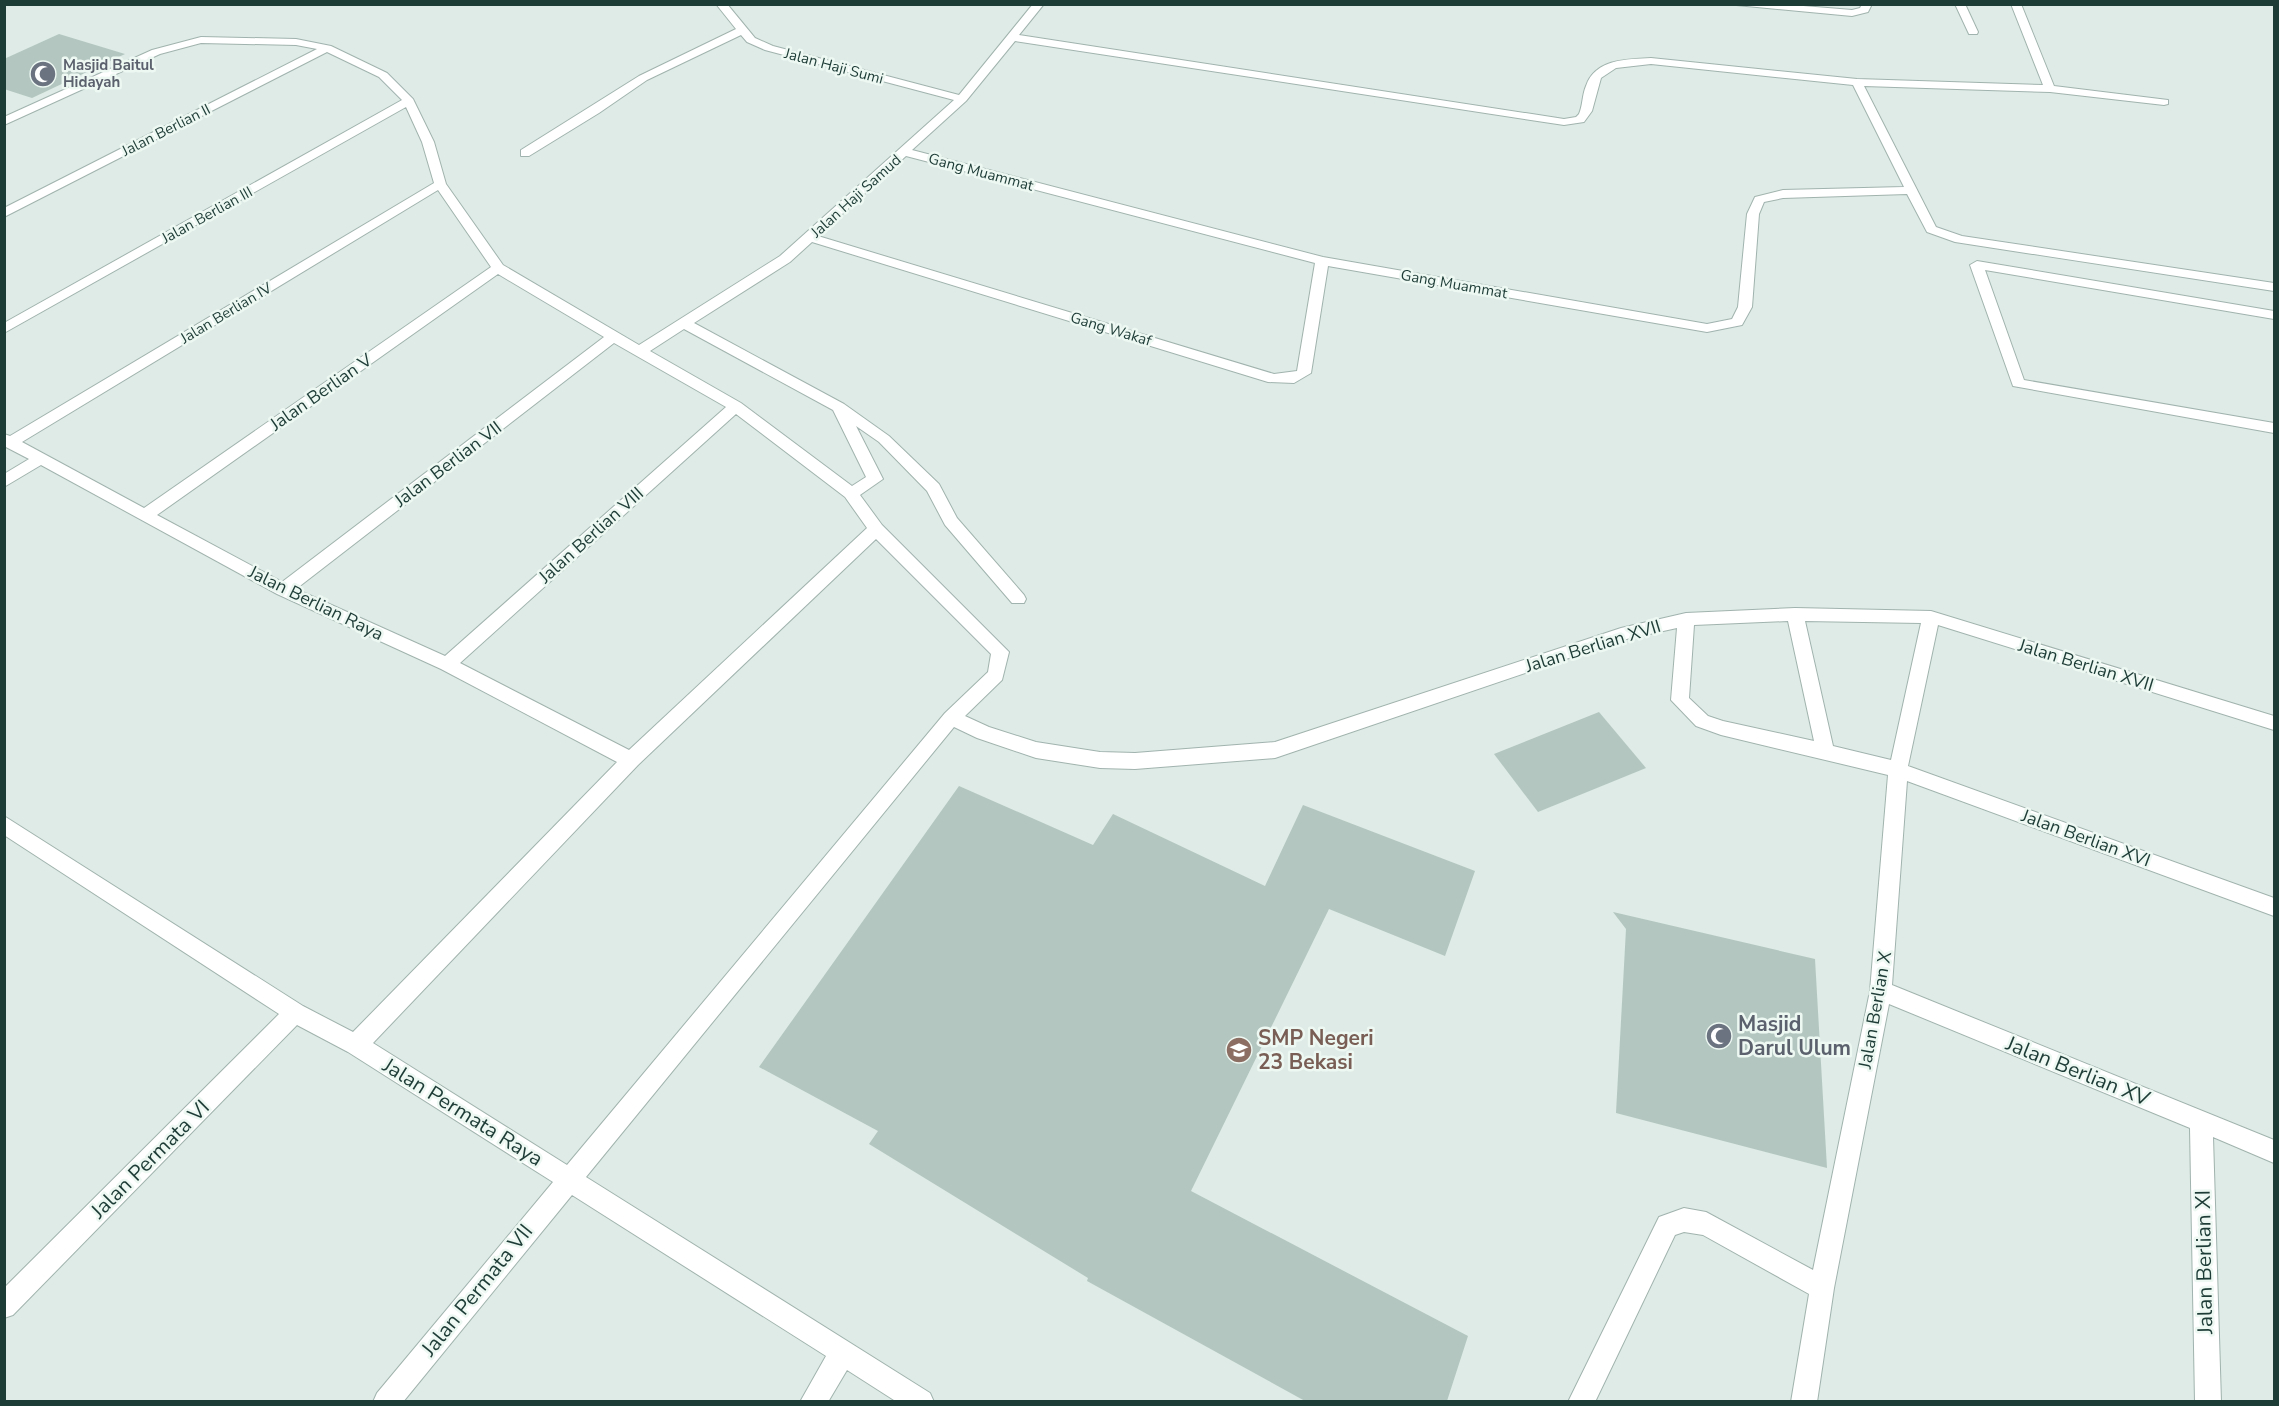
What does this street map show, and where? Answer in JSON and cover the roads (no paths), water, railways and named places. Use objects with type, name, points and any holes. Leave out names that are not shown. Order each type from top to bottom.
[{"type":"street","name":"Jalan Haji Sumi","points":[[721,4],[751,40],[769,48],[962,99]]},
{"type":"street","name":"Jalan Haji Samud","points":[[640,351],[786,259],[962,99],[1039,4]]},
{"type":"street","points":[[1731,4],[1852,13],[1867,8],[1867,4]]},
{"type":"street","points":[[1960,4],[1973,32]]},
{"type":"street","points":[[2016,4],[2050,89]]},
{"type":"street","points":[[525,153],[596,111],[643,78],[742,30]]},
{"type":"street","points":[[1012,37],[1564,122],[1580,120],[1588,112],[1589,91],[1602,69],[1620,62],[1651,61],[1857,82],[2050,89],[2164,102]]},
{"type":"street","points":[[4,122],[156,52],[201,40],[296,42],[327,48],[383,75],[409,102],[428,142],[440,184],[498,268],[735,406],[851,493],[876,529],[631,760],[356,1045]]},
{"type":"street","name":"Jalan Berlian II","points":[[4,213],[327,48]]},
{"type":"street","points":[[1857,82],[1931,229],[1960,239],[2274,287]]},
{"type":"street","name":"Jalan Berlian III","points":[[4,329],[409,102]]},
{"type":"street","name":"Gang Muammat","points":[[905,152],[1322,261],[1707,328],[1737,322],[1745,307],[1753,214],[1759,200],[1783,194],[1910,190]]},
{"type":"street","name":"Jalan Berlian IV","points":[[8,440],[440,184]]},
{"type":"street","name":"Gang Wakaf","points":[[810,237],[1273,379],[1294,378],[1304,373],[1322,261]]},
{"type":"street","points":[[2274,315],[1977,265],[2018,383],[2274,428]]},
{"type":"street","name":"Jalan Berlian V","points":[[145,515],[498,268]]},
{"type":"street","points":[[684,323],[839,407],[884,439],[933,488],[951,520],[1018,599]]},
{"type":"street","name":"Jalan Berlian VII","points":[[283,590],[613,337]]},
{"type":"street","name":"Jalan Berlian VIII","points":[[447,664],[735,406]]},
{"type":"street","points":[[839,407],[875,479],[851,493]]},
{"type":"street","name":"Jalan Berlian Raya","points":[[8,440],[283,590],[447,664],[631,760]]},
{"type":"street","points":[[4,482],[41,458]]},
{"type":"street","name":"Jalan Permata VII","points":[[386,1401],[951,718],[996,675],[1000,652],[876,529]]},
{"type":"street","points":[[1795,614],[1825,751]]},
{"type":"street","name":"Jalan Berlian XVII","points":[[951,718],[983,733],[1036,750],[1100,760],[1135,761],[1275,750],[1621,633],[1686,619],[1795,614],[1931,617],[2274,723]]},
{"type":"street","name":"Jalan Berlian X","points":[[1804,1401],[1822,1288],[1881,991],[1898,770],[1931,617]]},
{"type":"street","name":"Jalan Berlian XVI","points":[[1686,619],[1680,700],[1702,722],[1898,770],[2274,907]]},
{"type":"street","name":"Jalan Permata Raya","points":[[4,824],[295,1013],[356,1045],[921,1401]]},
{"type":"street","name":"Jalan Berlian XV","points":[[1881,991],[2274,1151]]},
{"type":"street","name":"Jalan Permata VI","points":[[4,1306],[295,1013]]},
{"type":"street","name":"Jalan Berlian XI","points":[[2201,1122],[2208,1401]]},
{"type":"street","points":[[1581,1401],[1667,1225],[1684,1220],[1706,1224],[1822,1288]]},
{"type":"street","points":[[813,1401],[843,1352]]},
{"type":"place","name":"Masjid Baitul Hidayah","points":[[43,74]]},
{"type":"place","name":"Masjid Darul Ulum","points":[[1719,1036]]},
{"type":"place","name":"SMP Negeri 23 Bekasi","points":[[1239,1050]]}]
